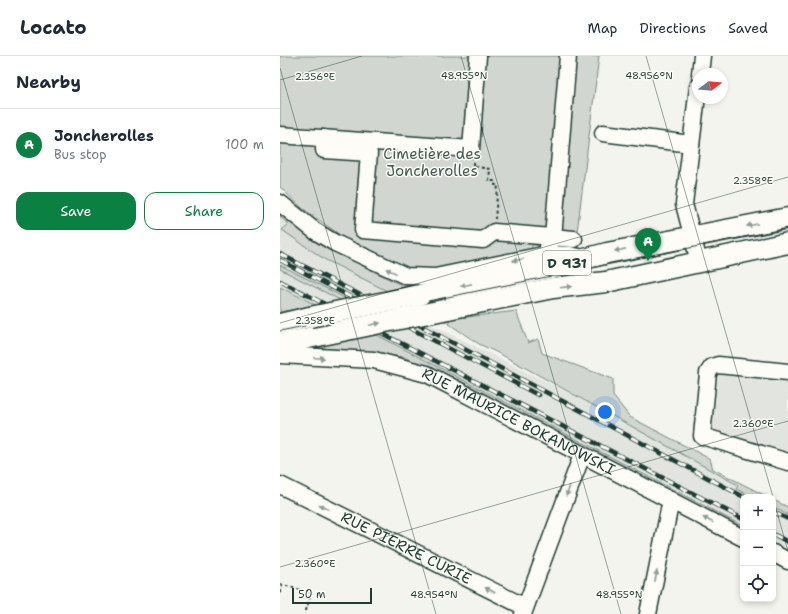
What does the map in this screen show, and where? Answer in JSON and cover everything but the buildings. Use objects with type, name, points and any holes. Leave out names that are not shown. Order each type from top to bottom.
[{"type":"main road","name":"D 931","points":[[280,324],[551,268],[584,258],[788,218]]},
{"type":"main road","name":"D 931","points":[[280,344],[553,288],[606,282],[788,243]]},
{"type":"street","points":[[280,135],[471,149],[478,56]]},
{"type":"street","points":[[548,254],[548,247],[553,238],[568,56]]},
{"type":"street","points":[[696,104],[691,144],[684,173],[684,204],[699,262]]},
{"type":"street","points":[[603,133],[671,139],[691,144]]},
{"type":"street","points":[[324,138],[324,150],[369,154],[363,230],[483,240],[494,232],[574,239]]},
{"type":"street","points":[[280,203],[315,231],[334,243],[406,276],[435,277],[548,254],[570,255],[584,258]]},
{"type":"street","name":"RUE MAURICE BOKANOWSKI","points":[[280,355],[374,360],[427,374],[740,536]]},
{"type":"street","points":[[788,372],[718,365],[712,367],[708,373],[702,436],[788,462]]},
{"type":"street","points":[[524,610],[582,455]]},
{"type":"street","name":"RUE PIERRE CURIE","points":[[280,485],[524,610]]},
{"type":"street","points":[[649,613],[671,500]]},
{"type":"street","points":[[776,555],[788,561]]},
{"type":"path","points":[[471,149],[474,155],[473,166],[490,170],[489,180],[496,181],[495,184],[498,185],[494,232]]},
{"type":"path","points":[[280,593],[281,584],[311,593],[305,614]]},
{"type":"shaded area","points":[[280,212],[311,237],[335,252],[409,288],[373,295],[599,408],[761,494],[740,494],[740,524],[427,365],[387,353],[349,339],[298,310],[286,297],[280,294]]},
{"type":"shaded area","points":[[718,374],[788,381],[788,454],[712,431]]},
{"type":"shaded area","points":[[776,502],[788,508],[788,550],[776,544]]},
{"type":"green space","name":"Cimetière des Joncherolles","points":[[280,56],[599,56],[575,248],[532,245],[532,252],[440,271],[407,268],[350,242],[302,208],[280,187]]},
{"type":"green space","points":[[280,212],[311,237],[335,252],[401,285],[431,284],[389,292],[324,259],[282,230],[289,224],[280,217]]},
{"type":"green space","points":[[280,265],[349,300],[342,301],[280,269]]},
{"type":"green space","points":[[280,287],[316,305],[280,312]]},
{"type":"green space","points":[[516,311],[528,343],[538,339],[542,353],[613,379],[613,396],[630,417],[710,459],[713,469],[762,494],[747,494],[736,489],[738,485],[502,355],[479,344],[443,320]]},
{"type":"green space","points":[[375,334],[740,524],[740,528],[404,357],[314,347]]},
{"type":"green space","points":[[776,501],[788,507],[788,515],[776,509]]},
{"type":"tram line","points":[[280,331],[788,228]]},
{"type":"railway","points":[[280,254],[419,325],[740,495]]},
{"type":"railway","points":[[280,260],[538,395]]},
{"type":"railway","points":[[280,281],[740,517]]},
{"type":"railway","points":[[776,513],[788,519]]},
{"type":"railway","points":[[776,536],[788,542]]},
{"type":"place","name":"Joncherolles","points":[[648,261]]}]
